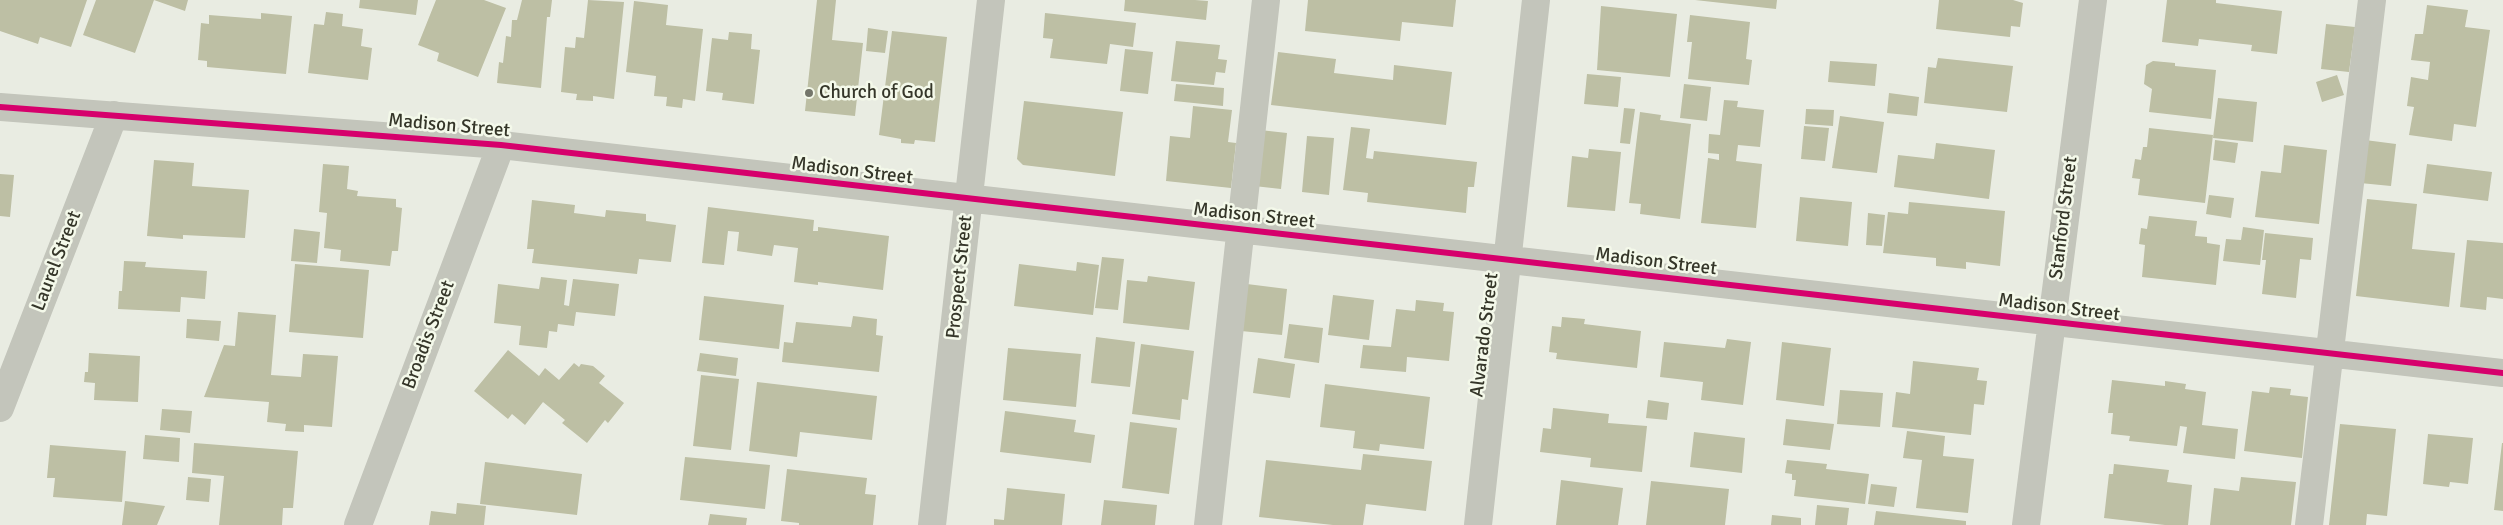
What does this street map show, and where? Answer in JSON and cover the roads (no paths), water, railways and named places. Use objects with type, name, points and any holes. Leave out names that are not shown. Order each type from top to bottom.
[{"type":"street","name":"Prospect Street","points":[[932,525],[991,0]]},
{"type":"street","points":[[1208,525],[1266,0]]},
{"type":"street","name":"Alvarado Street","points":[[1478,525],[1509,260],[1536,0]]},
{"type":"street","name":"Stanford Street","points":[[2026,525],[2050,322],[2093,0]]},
{"type":"street","points":[[2309,525],[2372,0]]},
{"type":"street","name":"Madison Street","points":[[0,107],[501,145],[969,200],[2503,373]]},
{"type":"street","name":"Laurel Street","points":[[0,408],[114,116]]},
{"type":"street","name":"Broadis Street","points":[[358,525],[501,145]]},
{"type":"place","name":"Church of God","points":[[809,93]]}]
